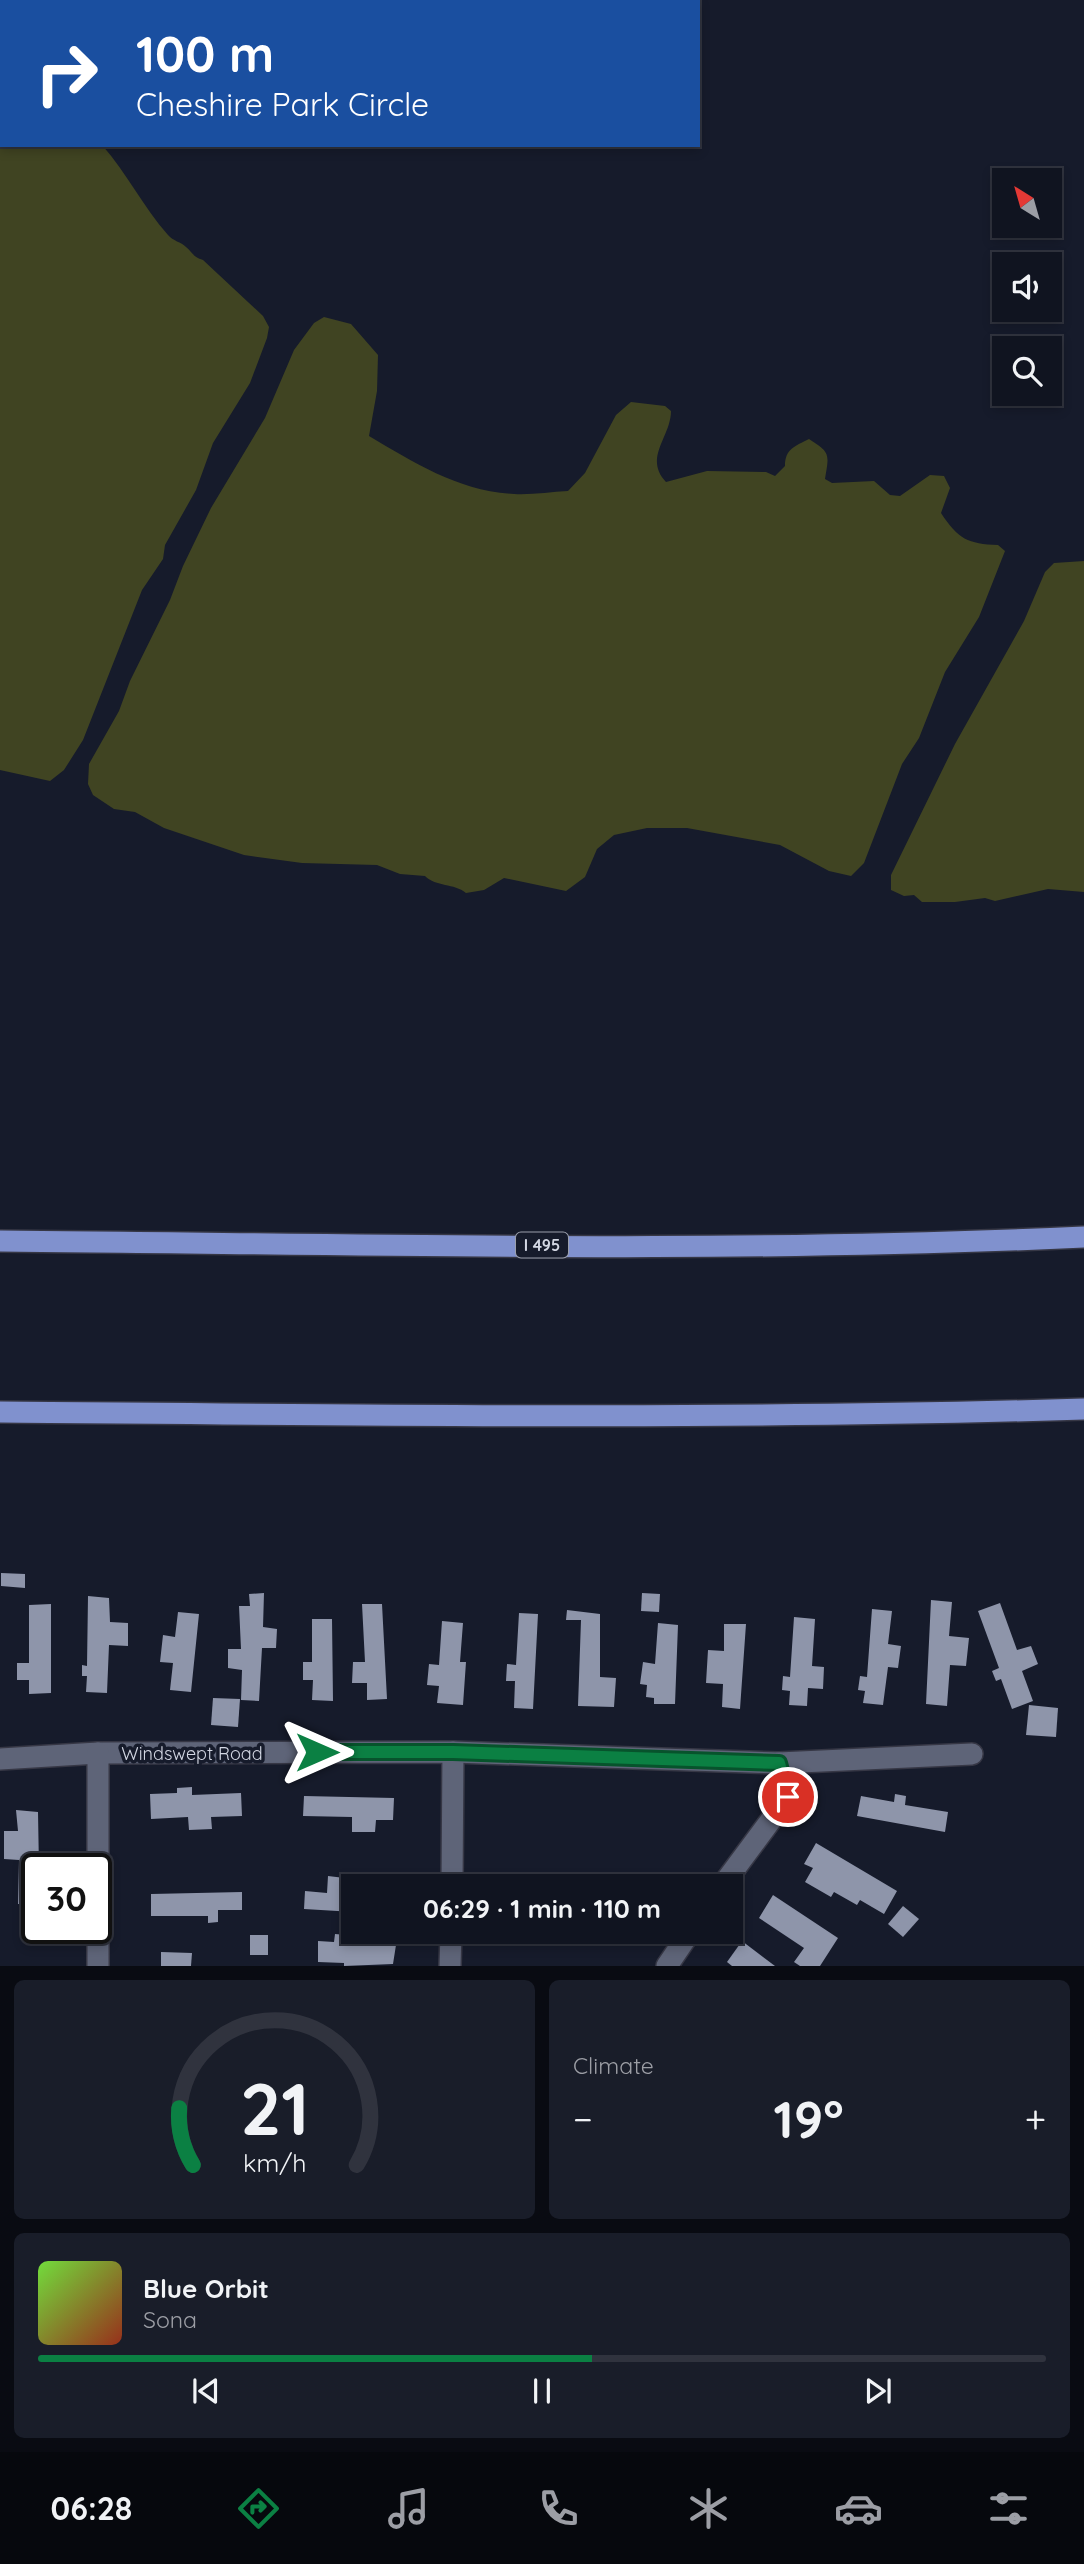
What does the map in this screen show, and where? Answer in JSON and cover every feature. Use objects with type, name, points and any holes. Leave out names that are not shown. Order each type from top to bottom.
[{"type":"highway","name":"I 495","points":[[0,1241],[713,1245],[865,1244],[1084,1237]]},
{"type":"highway","points":[[0,1412],[618,1416],[1084,1409]]},
{"type":"street","name":"Windswept Road","points":[[0,1759],[98,1753],[453,1752],[779,1763],[972,1754]]},
{"type":"street","points":[[452,1874],[455,1811],[453,1752]]},
{"type":"street","points":[[98,1753],[98,1965]]},
{"type":"street","points":[[731,1874],[788,1797],[779,1763]]},
{"type":"street","points":[[450,1965],[451,1944]]},
{"type":"street","points":[[667,1965],[682,1944]]},
{"type":"green space","points":[[0,147],[104,147],[168,235],[203,260],[263,316],[269,327],[250,383],[213,443],[196,490],[165,545],[163,559],[142,590],[83,740],[64,770],[50,781],[0,770]]},
{"type":"green space","points":[[324,317],[351,324],[378,355],[377,391],[369,436],[438,474],[474,487],[514,494],[568,491],[585,473],[616,415],[631,402],[665,406],[671,411],[657,456],[660,473],[666,482],[707,471],[766,472],[775,476],[785,466],[789,452],[809,439],[825,451],[825,479],[832,483],[874,481],[890,495],[900,496],[930,475],[944,476],[950,488],[941,513],[947,522],[971,541],[998,545],[1005,551],[979,617],[945,672],[919,738],[902,764],[864,863],[851,876],[829,871],[780,845],[687,828],[647,828],[614,835],[597,849],[585,877],[566,891],[504,878],[484,890],[466,893],[425,876],[400,874],[377,865],[302,863],[244,855],[164,828],[135,812],[114,809],[93,795],[88,784],[89,764],[119,711],[130,681],[211,508],[265,418],[294,350],[314,323]]},
{"type":"green space","points":[[1084,561],[1084,892],[1048,889],[995,901],[985,898],[922,902],[914,895],[904,896],[891,890],[891,875],[955,744],[1024,621],[1045,572],[1054,563]]},
{"type":"building","points":[[1,1573],[25,1574],[25,1588],[1,1586]]},
{"type":"building","points":[[264,1593],[263,1627],[277,1629],[276,1648],[262,1648],[259,1701],[241,1700],[242,1670],[228,1668],[228,1649],[241,1649],[239,1606],[250,1606],[249,1594]]},
{"type":"building","points":[[642,1593],[660,1594],[659,1612],[641,1611]]},
{"type":"building","points":[[88,1596],[109,1598],[110,1622],[128,1623],[128,1646],[109,1645],[107,1693],[86,1692],[87,1676],[82,1676],[82,1665],[87,1666]]},
{"type":"building","points":[[931,1600],[952,1602],[949,1636],[969,1638],[966,1666],[950,1665],[947,1706],[926,1704]]},
{"type":"building","points":[[1000,1603],[1017,1650],[1031,1646],[1038,1664],[1022,1671],[1033,1701],[1012,1709],[1001,1679],[996,1681],[992,1671],[999,1668],[978,1611]]},
{"type":"building","points":[[51,1604],[51,1693],[29,1694],[29,1680],[17,1680],[17,1663],[29,1663],[29,1605]]},
{"type":"building","points":[[362,1604],[382,1604],[387,1699],[367,1700],[367,1683],[352,1683],[353,1662],[365,1662]]},
{"type":"building","points":[[872,1609],[892,1611],[888,1644],[901,1646],[898,1668],[888,1667],[883,1705],[863,1703],[865,1691],[858,1690],[860,1676],[867,1677]]},
{"type":"building","points":[[567,1610],[600,1614],[600,1677],[616,1678],[614,1707],[578,1706],[581,1620],[566,1620]]},
{"type":"building","points":[[178,1612],[199,1614],[191,1692],[170,1690],[173,1663],[160,1662],[163,1635],[175,1637]]},
{"type":"building","points":[[519,1613],[538,1614],[533,1709],[514,1708],[515,1681],[506,1681],[507,1664],[516,1665]]},
{"type":"building","points":[[794,1617],[815,1619],[812,1666],[824,1667],[823,1689],[808,1688],[807,1706],[789,1705],[790,1691],[782,1690],[783,1676],[790,1677]]},
{"type":"building","points":[[312,1619],[332,1619],[333,1701],[312,1700],[313,1680],[303,1680],[303,1662],[312,1662]]},
{"type":"building","points":[[442,1621],[463,1623],[460,1662],[466,1662],[463,1705],[437,1703],[439,1686],[427,1685],[429,1664],[439,1665]]},
{"type":"building","points":[[658,1623],[678,1625],[675,1704],[654,1704],[654,1698],[646,1697],[647,1685],[640,1684],[643,1662],[655,1664]]},
{"type":"building","points":[[724,1624],[746,1624],[740,1709],[722,1707],[723,1684],[706,1683],[708,1650],[724,1651]]},
{"type":"building","points":[[213,1698],[240,1699],[238,1727],[211,1725]]},
{"type":"building","points":[[1029,1705],[1058,1708],[1056,1737],[1026,1735]]},
{"type":"building","points":[[192,1787],[192,1795],[241,1793],[242,1816],[211,1817],[212,1829],[189,1830],[188,1817],[151,1819],[150,1794],[177,1793],[177,1788]]},
{"type":"building","points":[[895,1794],[906,1796],[905,1805],[948,1812],[945,1832],[857,1816],[861,1796],[894,1802]]},
{"type":"building","points":[[304,1796],[394,1798],[393,1820],[376,1820],[375,1832],[352,1832],[352,1817],[303,1816]]},
{"type":"building","points":[[16,1810],[38,1812],[39,1853],[21,1853],[21,1904],[18,1904],[19,1860],[4,1859],[4,1831],[18,1831]]},
{"type":"building","points":[[816,1843],[897,1891],[884,1914],[860,1900],[857,1905],[834,1892],[831,1897],[805,1882],[813,1868],[804,1864]]},
{"type":"building","points":[[328,1876],[341,1878],[341,1911],[304,1909],[305,1891],[327,1893]]},
{"type":"building","points":[[242,1892],[242,1910],[218,1910],[218,1922],[208,1923],[208,1916],[151,1916],[151,1894]]},
{"type":"building","points":[[773,1895],[838,1938],[820,1966],[800,1966],[794,1962],[804,1948],[759,1918]]},
{"type":"building","points":[[903,1906],[919,1919],[903,1937],[888,1924]]},
{"type":"building","points":[[335,1934],[341,1934],[341,1944],[396,1945],[393,1964],[344,1966],[344,1963],[318,1962],[318,1941],[334,1942]]},
{"type":"building","points":[[250,1935],[268,1935],[268,1955],[250,1955]]},
{"type":"building","points":[[743,1942],[775,1966],[732,1966],[727,1962]]},
{"type":"building","points":[[161,1952],[192,1953],[191,1966],[161,1966]]},
{"type":"route","points":[[317,1752],[453,1752],[779,1763],[788,1797]]}]
